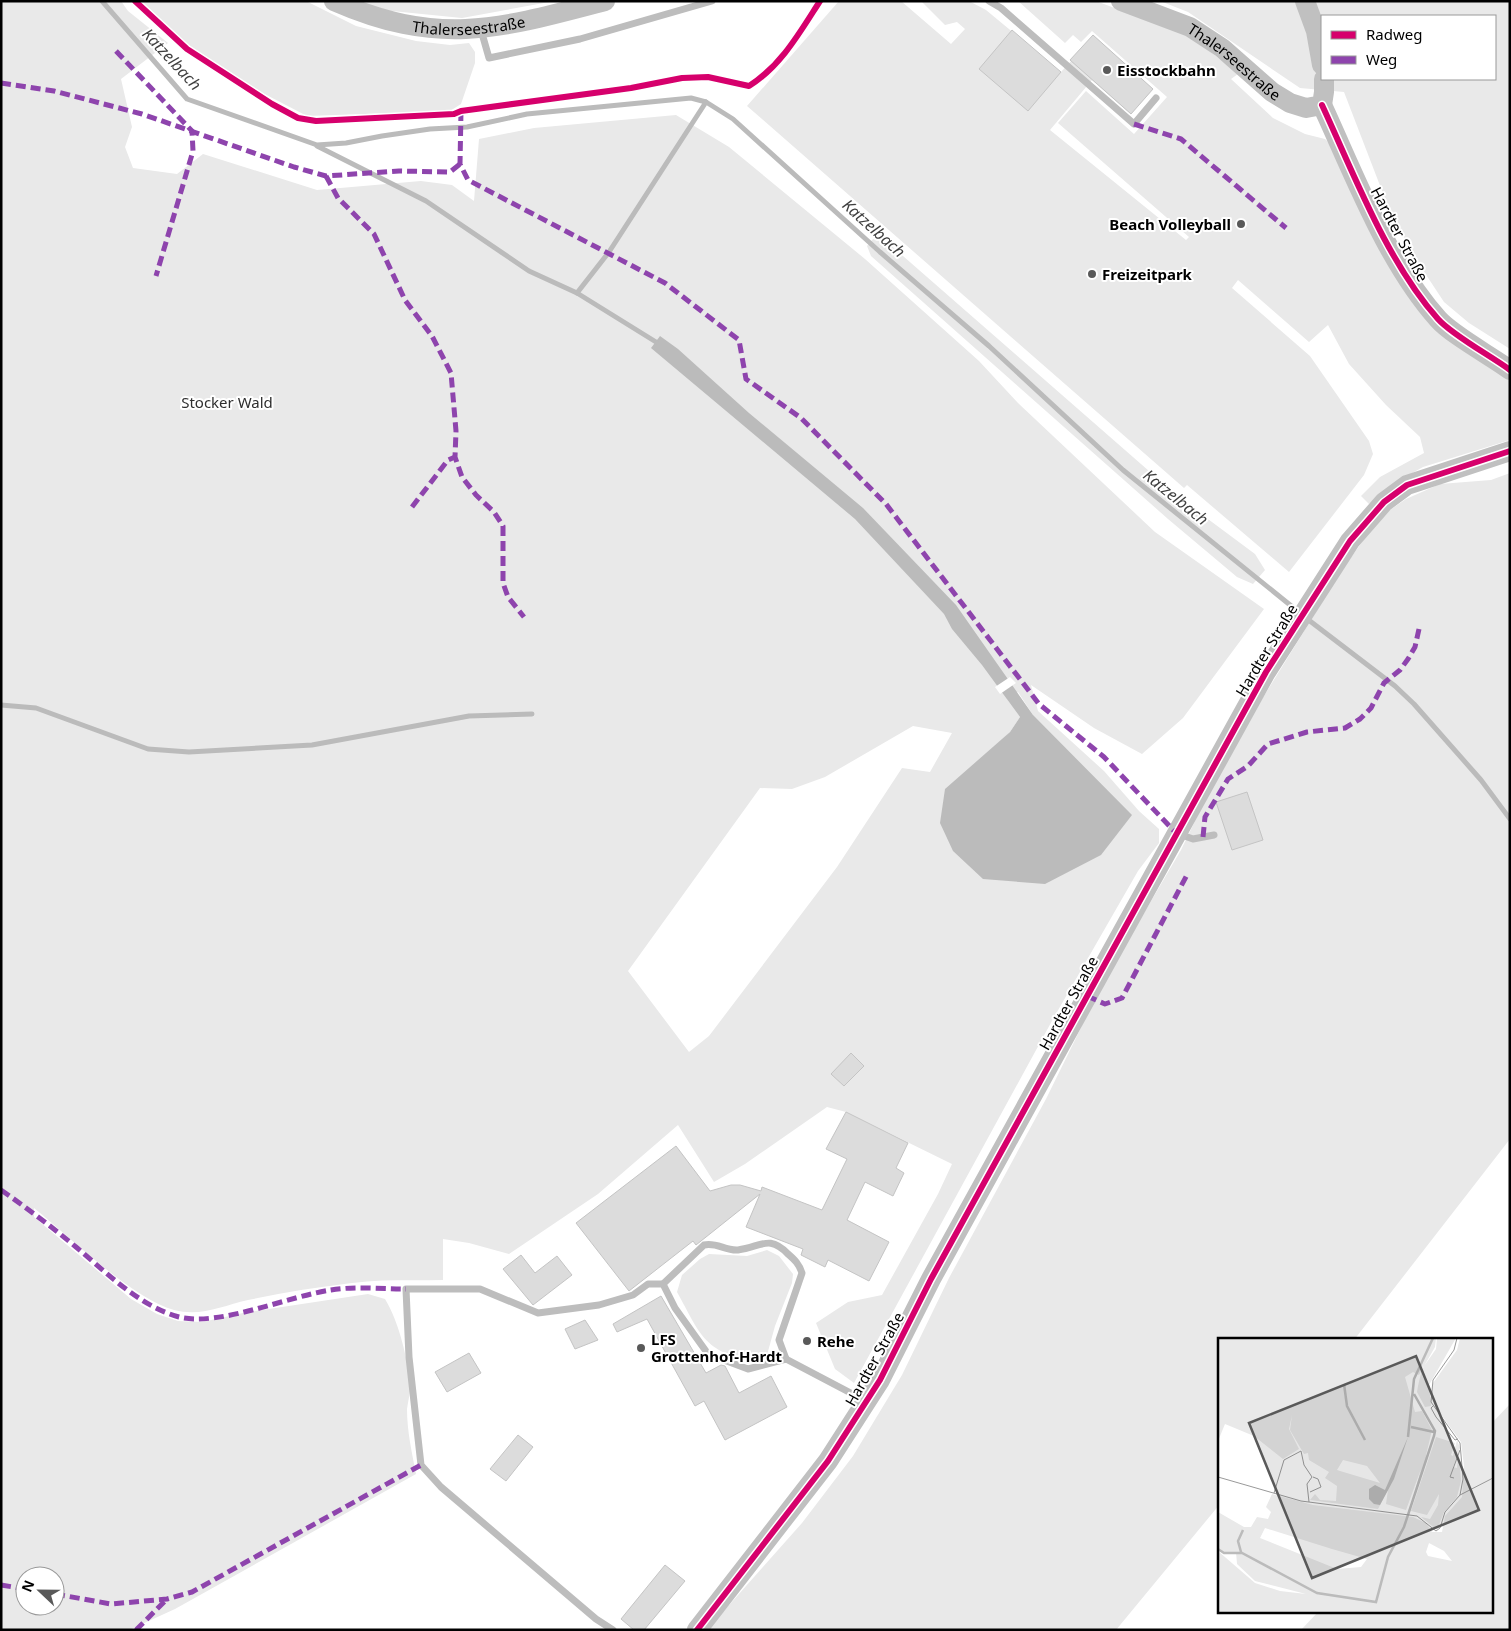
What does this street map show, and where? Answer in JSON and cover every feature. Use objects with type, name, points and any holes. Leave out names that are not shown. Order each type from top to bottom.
[{"type":"street","name":"Thalerseestraße","points":[[334,1],[368,16],[398,24],[439,30],[481,30],[534,20],[605,1]]},
{"type":"street","name":"Thalerseestraße","points":[[1122,1],[1190,27],[1222,48],[1272,92],[1290,103],[1306,108],[1322,105]]},
{"type":"street","points":[[1305,1],[1316,31],[1321,59]]},
{"type":"street","points":[[1322,105],[1324,80]]},
{"type":"street","name":"Hardter Straße","points":[[1322,105],[1381,231],[1411,285],[1440,321],[1510,370]]},
{"type":"street","name":"Hardter Straße","points":[[697,1630],[828,1461],[880,1380],[931,1279],[1266,672],[1350,541],[1384,502],[1407,485],[1510,451]]},
{"type":"lane","points":[[481,30],[489,58],[580,39],[712,1]]},
{"type":"lane","points":[[989,1],[1001,8],[1134,124],[1156,98]]},
{"type":"lane","points":[[1176,833],[1190,839],[1214,835]]},
{"type":"lane","points":[[613,1630],[596,1619],[441,1487],[421,1465],[409,1357],[406,1289],[480,1289],[538,1313],[599,1304],[634,1295],[648,1284],[663,1284],[704,1245],[713,1243],[738,1250],[768,1242],[780,1245],[799,1264],[802,1273],[779,1340],[786,1358],[866,1402]]},
{"type":"lane","points":[[663,1284],[675,1308],[708,1354],[748,1369],[786,1358]]},
{"type":"green space","name":"Stocker Wald","points":[[1,1],[121,1],[128,11],[168,43],[121,79],[132,127],[125,147],[133,168],[177,174],[203,154],[317,190],[421,181],[452,185],[474,201],[479,139],[534,128],[676,115],[729,147],[865,259],[979,361],[1018,403],[1155,532],[1264,609],[1183,718],[1142,754],[1094,728],[1031,685],[1038,711],[1104,771],[1139,811],[1159,829],[1159,843],[1138,871],[1053,1019],[854,1383],[835,1369],[816,1323],[848,1302],[882,1295],[938,1194],[952,1164],[846,1112],[827,1107],[745,1164],[714,1182],[678,1125],[598,1194],[509,1254],[469,1243],[443,1239],[443,1280],[375,1281],[300,1290],[261,1297],[211,1310],[184,1312],[174,1310],[139,1293],[101,1265],[34,1208],[34,1217],[131,1299],[157,1314],[178,1321],[202,1322],[243,1313],[368,1294],[385,1299],[395,1319],[402,1341],[410,1387],[407,1409],[408,1425],[416,1474],[175,1609],[129,1630],[1,1630]],"holes":[[[1018,692],[1033,715],[989,753],[1010,732],[1020,717],[1007,699]],[[913,726],[952,733],[930,772],[902,768],[837,867],[709,1036],[689,1052],[628,971],[760,788],[792,789],[825,777]]]},
{"type":"green space","points":[[141,1],[306,1],[356,26],[416,41],[450,45],[469,43],[475,52],[475,63],[461,104],[450,111],[307,116],[255,89],[187,44]]},
{"type":"green space","points":[[360,1],[555,1],[462,18],[382,10]]},
{"type":"green space","name":"Freizeitpark","points":[[839,1],[901,1],[951,44],[965,29],[957,22],[945,25],[921,1],[969,1],[986,10],[1061,72],[1094,36],[1153,89],[1131,114],[1092,80],[1050,130],[1186,240],[1189,237],[1058,123],[1086,91],[1134,134],[1167,97],[1092,31],[1081,42],[1073,35],[1065,43],[1018,1],[1096,1],[1186,35],[1202,45],[1238,74],[1231,79],[1273,118],[1305,134],[1325,139],[1339,152],[1393,267],[1510,378],[1510,440],[1423,467],[1398,481],[1369,504],[1361,496],[1380,477],[1424,453],[1420,437],[1386,405],[1349,364],[1328,325],[1309,342],[1238,280],[1232,288],[1310,356],[1369,441],[1373,454],[1364,475],[1289,572],[1187,485],[1184,488],[747,106]]},
{"type":"green space","points":[[1160,1],[1510,1],[1510,349],[1469,323],[1444,302],[1411,252],[1384,196],[1344,92],[1300,88],[1188,12]]},
{"type":"green space","points":[[873,239],[887,242],[1181,499],[1255,554],[1265,570],[1253,584],[1237,577],[1168,519],[871,256],[867,246]]},
{"type":"green space","points":[[1510,473],[1510,1139],[1356,1338],[1218,1338],[1218,1506],[1116,1630],[707,1630],[802,1523],[853,1456],[902,1375],[949,1278],[1046,1099],[1103,983],[1181,850],[1225,759],[1342,570],[1380,517],[1406,499],[1440,484],[1491,480]]},
{"type":"green space","points":[[767,1250],[779,1256],[793,1274],[792,1283],[775,1326],[767,1355],[755,1363],[724,1352],[705,1339],[677,1292],[682,1275],[700,1259],[709,1254],[747,1256]]},
{"type":"green space","points":[[1510,1404],[1510,1630],[1301,1630],[1316,1614],[1494,1614],[1494,1421]]},
{"type":"shaded area","points":[[660,336],[678,349],[749,413],[863,508],[956,605],[1033,715],[1132,815],[1101,855],[1045,884],[983,879],[953,851],[940,823],[945,789],[1010,732],[1020,717],[982,665],[952,629],[944,614],[855,519],[651,348]]},
{"type":"pier","points":[[1010,677],[1016,683],[1000,694],[995,687]]},
{"type":"building","points":[[1012,30],[1061,72],[1028,111],[979,69]]},
{"type":"building","name":"Eisstockbahn","points":[[1093,35],[1153,89],[1131,114],[1070,60]]},
{"type":"building","points":[[1247,792],[1263,840],[1232,850],[1216,802]]},
{"type":"building","points":[[851,1053],[864,1066],[844,1086],[831,1074]]},
{"type":"building","points":[[846,1112],[908,1143],[896,1168],[904,1173],[893,1196],[865,1182],[847,1220],[889,1242],[869,1281],[828,1260],[825,1267],[801,1255],[803,1249],[746,1227],[760,1194],[696,1245],[693,1241],[629,1291],[576,1223],[676,1146],[710,1191],[731,1185],[740,1185],[761,1191],[762,1187],[822,1210],[847,1159],[826,1149]]},
{"type":"building","points":[[521,1255],[535,1273],[557,1256],[572,1275],[533,1305],[503,1269]]},
{"type":"building","points":[[661,1296],[706,1373],[721,1365],[725,1366],[739,1393],[771,1376],[787,1407],[725,1440],[704,1401],[695,1406],[647,1319],[617,1332],[613,1324]]},
{"type":"building","points":[[585,1320],[598,1340],[575,1349],[565,1329]]},
{"type":"building","points":[[469,1353],[481,1373],[447,1392],[435,1372]]},
{"type":"building","points":[[518,1435],[533,1447],[506,1481],[490,1469]]},
{"type":"building","points":[[665,1565],[685,1581],[644,1630],[634,1630],[621,1619]]},
{"type":"waterway","name":"Katzelbach","points":[[102,1],[187,99],[317,145],[346,143],[430,129],[467,127],[527,114],[691,98],[706,102],[733,119],[880,252],[989,346],[1123,470],[1300,613]]},
{"type":"waterway","points":[[577,293],[609,252],[706,102]]},
{"type":"waterway","points":[[317,146],[426,201],[529,271],[577,293],[656,342]]},
{"type":"waterway","name":"Katzelbach","points":[[1306,618],[1395,686],[1414,704],[1481,780],[1510,819]]},
{"type":"waterway","points":[[1,705],[36,708],[148,749],[189,752],[312,745],[469,716],[532,714]]},
{"type":"marked path","points":[[116,51],[192,131],[193,151],[156,276]]},
{"type":"marked path","points":[[1,83],[54,91],[142,114],[294,167],[326,176],[399,171],[450,172],[460,164]]},
{"type":"marked path","points":[[461,111],[460,164],[468,180],[665,283],[739,340],[746,379],[801,418],[886,504],[1039,704],[1104,757],[1176,833]]},
{"type":"marked path","points":[[1134,124],[1181,139],[1286,228]]},
{"type":"marked path","points":[[326,176],[338,198],[374,234],[405,300],[432,336],[451,373],[456,431],[455,457],[462,477],[476,495],[494,512],[503,526],[503,583],[508,597],[524,617]]},
{"type":"marked path","points":[[412,507],[448,460],[455,457]]},
{"type":"marked path","points":[[1203,837],[1205,817],[1228,779],[1248,766],[1268,744],[1307,732],[1345,728],[1360,719],[1371,708],[1384,683],[1400,670],[1408,659],[1415,647],[1419,629]]},
{"type":"marked path","points":[[1087,996],[1105,1004],[1122,998],[1188,873]]},
{"type":"marked path","points":[[1,1190],[49,1225],[124,1288],[150,1305],[179,1317],[195,1319],[214,1318],[254,1310],[314,1293],[340,1289],[406,1289]]},
{"type":"marked path","points":[[65,1596],[111,1604],[167,1599],[192,1592],[421,1465]]},
{"type":"marked path","points":[[1,1585],[15,1587]]},
{"type":"marked path","points":[[136,1630],[167,1599]]},
{"type":"cycle path","points":[[135,1],[187,49],[272,104],[298,118],[316,121],[454,114],[461,111],[631,88],[682,78],[708,77],[749,86],[771,69],[789,48],[820,1]]},
{"type":"cycle path","points":[[1322,105],[1359,188],[1387,244],[1420,296],[1444,325],[1510,370]]},
{"type":"cycle path","points":[[697,1630],[828,1461],[880,1380],[931,1279],[1266,672],[1350,541],[1384,502],[1407,485],[1510,451]]},
{"type":"place","name":"Eisstockbahn","points":[[1107,70]]},
{"type":"place","name":"Beach Volleyball","points":[[1241,224]]},
{"type":"place","name":"Freizeitpark","points":[[1092,274]]},
{"type":"place","name":"Rehe","points":[[807,1341]]},
{"type":"place","name":"LFS Grottenhof-Hardt","points":[[641,1348]]}]
